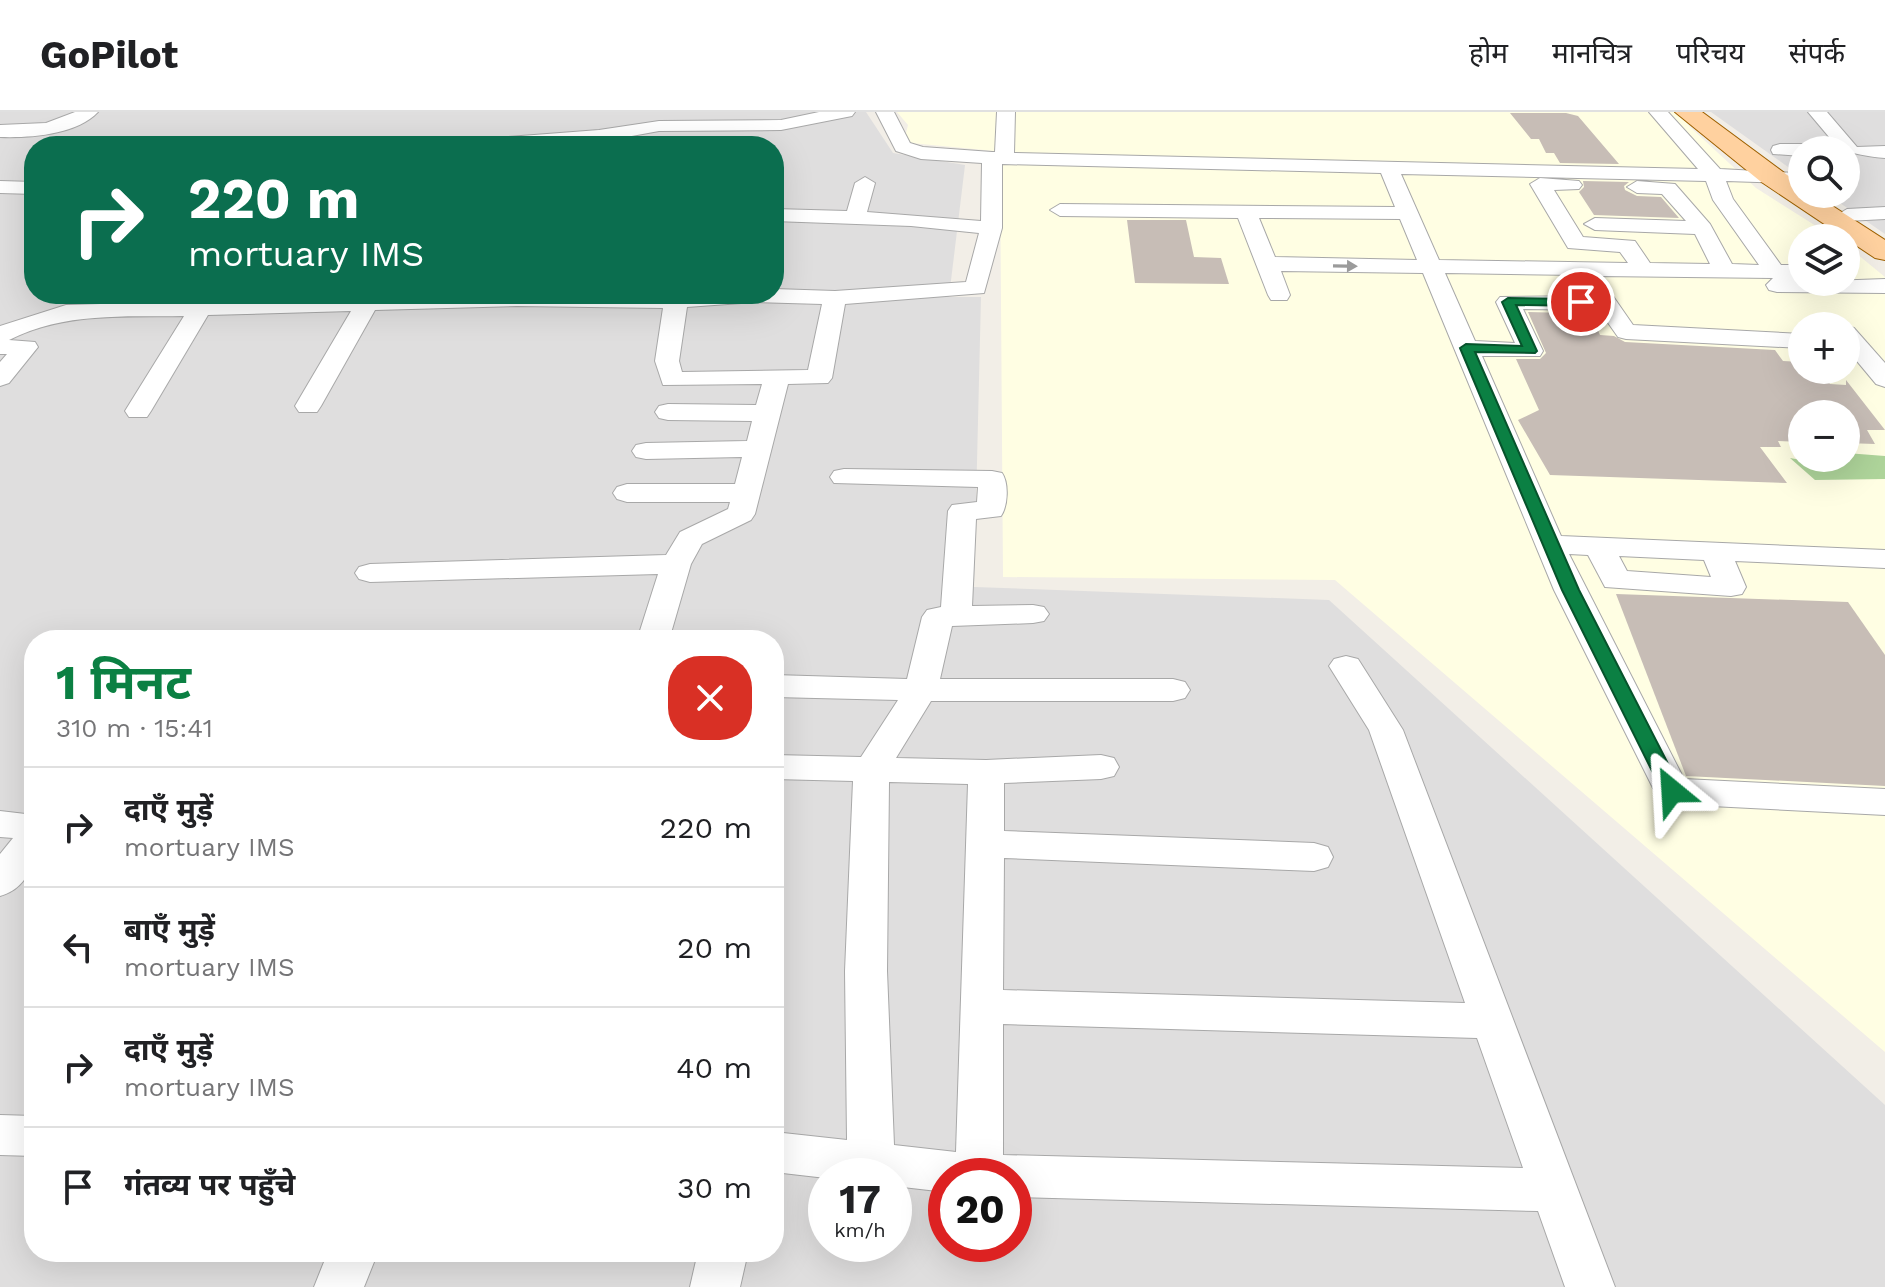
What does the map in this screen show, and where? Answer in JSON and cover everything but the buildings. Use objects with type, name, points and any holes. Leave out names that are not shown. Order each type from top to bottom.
[{"type":"main road","points":[[1687,112],[1786,180]]},
{"type":"main road","points":[[1700,112],[1885,252]]},
{"type":"main road","points":[[1836,208],[1885,238]]},
{"type":"street","points":[[0,131],[47,130],[66,125],[89,112]]},
{"type":"street","points":[[634,130],[645,112]]},
{"type":"street","points":[[599,136],[746,119],[781,125],[846,112]]},
{"type":"street","points":[[885,112],[903,147],[910,152],[998,158],[1714,175],[1786,180]]},
{"type":"street","points":[[784,296],[835,298],[976,288],[991,228],[1006,112]]},
{"type":"street","points":[[1658,112],[1714,175],[1723,200],[1775,272]]},
{"type":"street","points":[[1817,112],[1838,136]]},
{"type":"street","points":[[4,152],[24,149]]},
{"type":"street","points":[[1780,150],[1788,150]]},
{"type":"street","points":[[1860,151],[1885,152]]},
{"type":"street","points":[[1389,169],[1570,590],[1672,791],[1885,802]]},
{"type":"street","points":[[855,218],[865,183]]},
{"type":"street","points":[[1644,270],[1627,246],[1576,243],[1540,184],[1668,188],[1703,228],[1724,270]]},
{"type":"street","points":[[0,187],[24,188]]},
{"type":"street","points":[[1060,210],[1408,213]]},
{"type":"street","points":[[1246,212],[1274,281],[1586,275],[1788,278]]},
{"type":"street","points":[[1847,215],[1885,213]]},
{"type":"street","points":[[784,215],[991,228]]},
{"type":"street","points":[[1563,222],[1703,228]]},
{"type":"street","points":[[1586,275],[1644,270],[1724,270],[1788,275]]},
{"type":"street","points":[[1860,272],[1885,271]]},
{"type":"street","points":[[1586,275],[1626,332],[1788,340]]},
{"type":"street","points":[[1860,284],[1885,286]]},
{"type":"street","points":[[661,304],[672,380],[777,376],[819,378],[835,298]]},
{"type":"street","points":[[1466,348],[1531,351],[1508,302],[1605,303]]},
{"type":"street","points":[[0,335],[22,324],[66,312],[140,304]]},
{"type":"street","points":[[171,304],[200,309],[301,304]]},
{"type":"street","points":[[308,406],[379,304]]},
{"type":"street","points":[[138,411],[200,309]]},
{"type":"street","points":[[0,347],[26,347],[0,378]]},
{"type":"street","points":[[1860,351],[1885,379]]},
{"type":"street","points":[[656,630],[676,564],[690,538],[741,514],[777,376]]},
{"type":"street","points":[[668,412],[767,413]]},
{"type":"street","points":[[646,451],[758,449]]},
{"type":"street","points":[[844,477],[992,479],[991,510],[962,511],[956,617]]},
{"type":"street","points":[[627,493],[746,493]]},
{"type":"street","points":[[1551,544],[1599,546],[1616,580],[1731,587],[1715,551],[1885,559]]},
{"type":"street","points":[[370,573],[676,564]]},
{"type":"street","points":[[871,1158],[866,971],[871,769],[921,690],[938,617],[1033,614]]},
{"type":"street","points":[[1346,666],[1386,730],[1590,1287]]},
{"type":"street","points":[[784,686],[921,690],[1173,690]]},
{"type":"street","points":[[784,767],[986,772],[1101,767]]},
{"type":"street","points":[[979,1158],[986,772]]},
{"type":"street","points":[[0,882],[24,841]]},
{"type":"street","points":[[984,844],[1314,857]]},
{"type":"street","points":[[981,1006],[1491,1021]]},
{"type":"street","points":[[0,1135],[24,1136]]},
{"type":"street","points":[[784,1153],[827,1158]]},
{"type":"street","points":[[1032,1176],[1552,1190]]},
{"type":"street","points":[[339,1287],[349,1262]]},
{"type":"street","points":[[715,1287],[721,1262]]},
{"type":"shaded area","points":[[0,112],[866,112],[893,153],[965,165],[949,297],[981,297],[974,587],[1329,600],[1885,1105],[1885,1287],[0,1287]]},
{"type":"shaded area","points":[[897,112],[1678,112],[1756,188],[1813,224],[1788,224],[1788,296],[1860,296],[1860,256],[1885,277],[1885,1052],[1335,580],[1003,577],[1000,163],[1005,152],[911,143],[905,137],[908,125]]},
{"type":"shaded area","points":[[1711,112],[1885,112],[1885,234],[1847,208],[1860,208],[1860,136],[1788,136],[1788,167]]},
{"type":"green space","points":[[1860,454],[1885,456],[1885,479],[1815,480],[1806,472],[1860,472]]},
{"type":"route","points":[[1581,302],[1508,302],[1531,351],[1466,348],[1570,590],[1672,791]]}]
